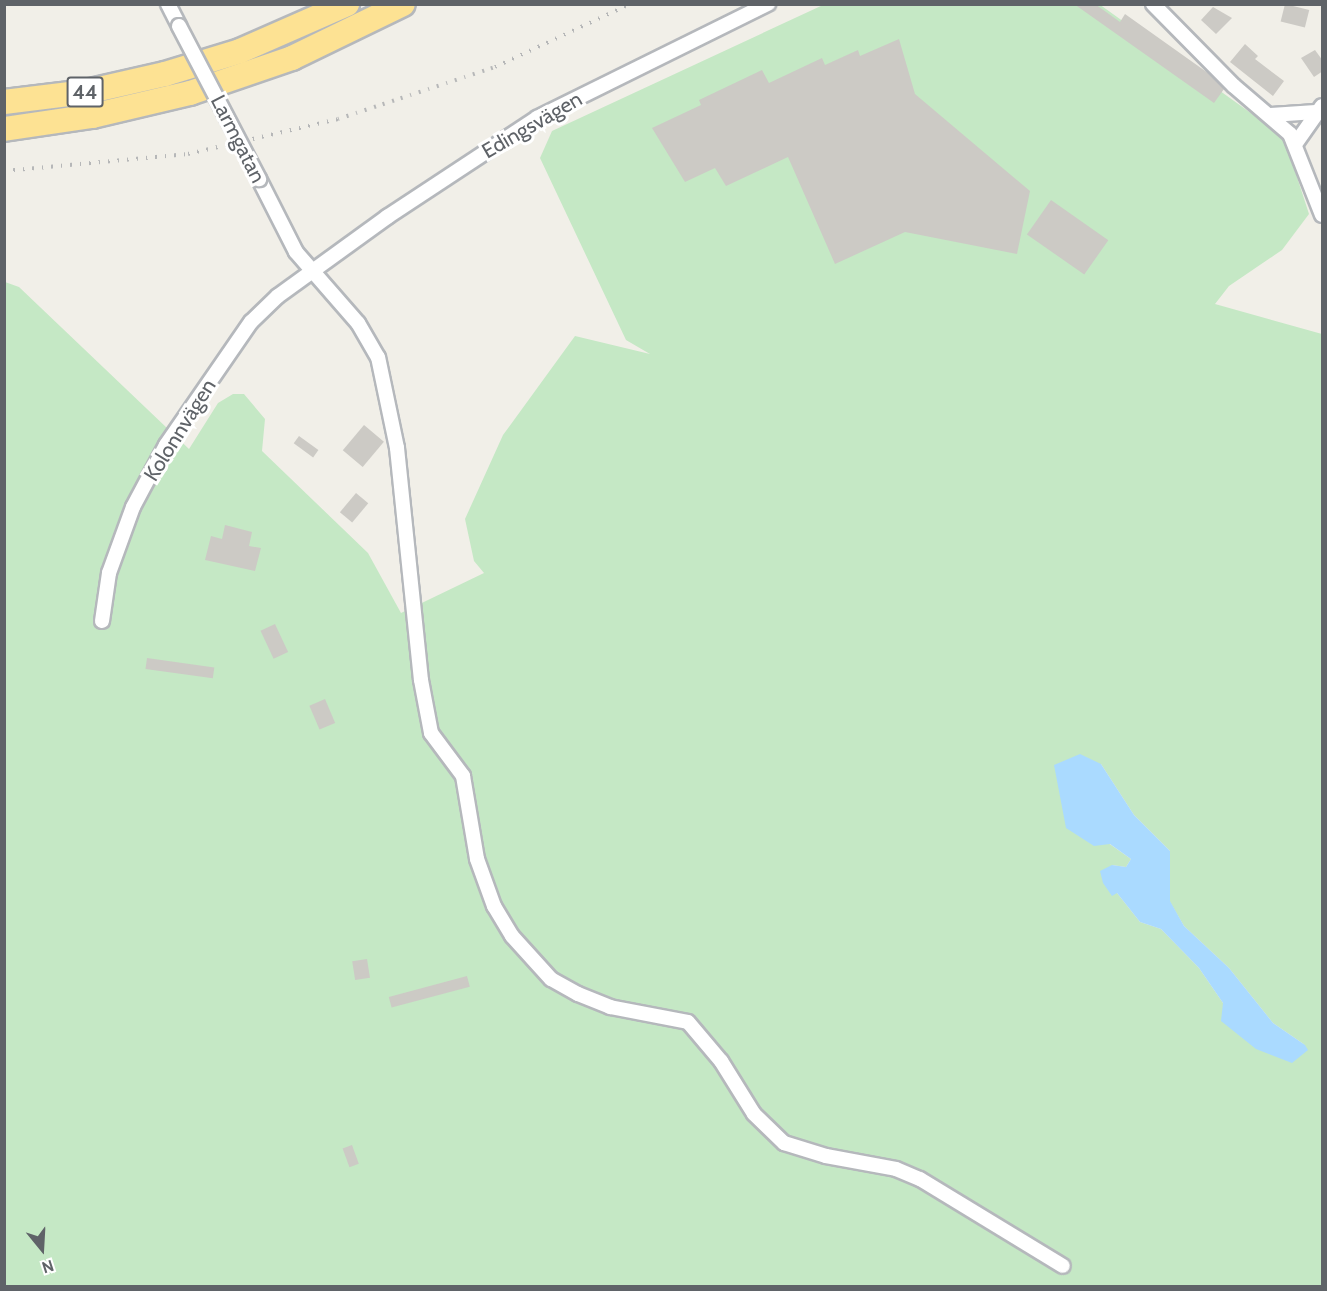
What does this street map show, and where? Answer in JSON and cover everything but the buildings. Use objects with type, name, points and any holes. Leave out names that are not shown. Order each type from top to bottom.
[{"type":"highway","name":"44","points":[[4,102],[86,92],[165,74],[240,51],[347,4]]},
{"type":"highway","name":"44","points":[[4,128],[149,104],[246,75],[292,58],[403,4]]},
{"type":"street","name":"Larmgatan","points":[[168,4],[296,252],[310,271],[358,323],[378,357],[384,375],[397,448],[420,680],[431,733],[464,776],[477,859],[494,906],[512,936],[551,978],[578,994],[610,1007],[688,1022],[721,1061],[754,1114],[784,1143],[826,1156],[896,1169],[920,1179],[1063,1266]]},
{"type":"street","name":"Edingsvägen","points":[[310,271],[537,118],[768,4]]},
{"type":"street","points":[[1154,4],[1226,78],[1271,116],[1296,143],[1323,215]]},
{"type":"street","points":[[1271,116],[1319,109]]},
{"type":"street","points":[[1296,143],[1319,109]]},
{"type":"street","name":"Kolonnvägen","points":[[102,621],[109,573],[134,507],[165,445],[251,322],[310,271]]},
{"type":"green space","points":[[1099,4],[1284,137],[1309,214],[1282,250],[1229,286],[1215,304],[1322,334],[1322,1286],[5,1286],[5,282],[19,287],[189,449],[218,403],[233,394],[244,394],[265,419],[262,451],[368,553],[401,613],[484,573],[474,561],[465,519],[503,435],[575,336],[650,354],[626,340],[540,158],[552,131],[823,5]],"holes":[[[1101,764],[1134,815],[1170,851],[1170,902],[1184,926],[1229,968],[1273,1023],[1305,1045],[1223,1003],[1199,968],[1161,929],[1140,922],[1117,893],[1112,865],[1126,867],[1131,859],[1064,812],[1059,780]]]},
{"type":"water","points":[[1080,754],[1101,764],[1134,815],[1170,851],[1170,901],[1184,926],[1229,968],[1273,1023],[1305,1045],[1308,1050],[1292,1063],[1256,1049],[1221,1021],[1223,1003],[1199,968],[1161,929],[1140,922],[1117,893],[1112,896],[1103,883],[1100,871],[1112,865],[1126,867],[1131,859],[1110,844],[1094,846],[1066,828],[1054,765]]},
{"type":"railway","points":[[4,171],[188,154],[338,119],[495,67],[630,4]]}]
